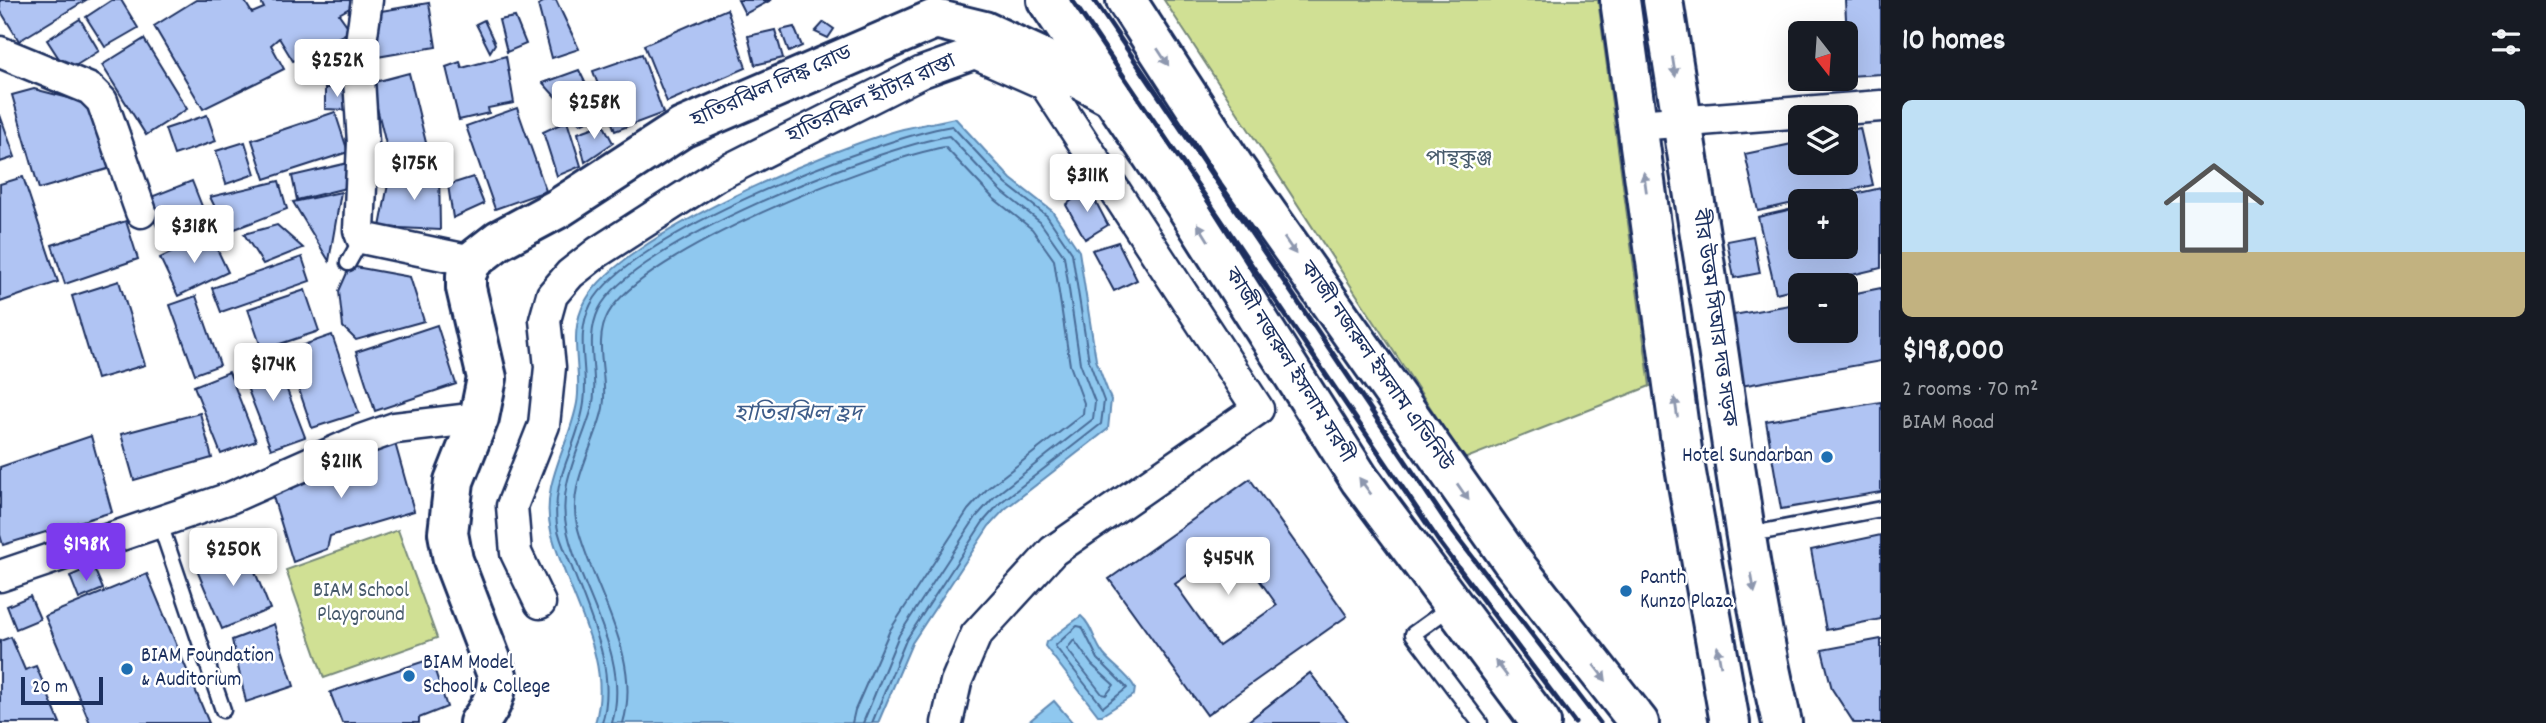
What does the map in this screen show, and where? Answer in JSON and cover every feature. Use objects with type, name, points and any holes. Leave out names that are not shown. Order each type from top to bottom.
[{"type":"main road","name":"কাজী নজরুল ইসলাম সরণী","points":[[1047,0],[1184,203],[1360,480],[1541,723]]},
{"type":"main road","name":"কাজী নজরুল ইসলাম এভিনিউ","points":[[1126,0],[1235,168],[1512,561],[1639,723]]},
{"type":"main road","points":[[1620,0],[1682,450],[1730,723]]},
{"type":"main road","name":"বীর উত্তম সিআর দত্ত সড়ক","points":[[1663,0],[1744,525],[1765,650],[1782,723]]},
{"type":"main road","name":"হাতিরঝিল লিঙ্ক রোড","points":[[471,261],[499,240],[559,208],[682,128],[935,19],[984,31],[1036,55],[1111,96]]},
{"type":"main road","points":[[471,261],[466,275],[466,288],[487,378],[479,418],[462,454],[449,518],[453,560],[497,675],[496,692],[489,710],[479,723]]},
{"type":"main road","points":[[1682,450],[1731,441]]},
{"type":"main road","points":[[1696,526],[1744,525]]},
{"type":"street","points":[[368,0],[358,63],[363,143],[359,230],[355,250],[471,261]]},
{"type":"street","points":[[0,52],[90,89],[102,101],[141,212]]},
{"type":"street","name":"হাতিরঝিল হাঁটার রাস্তা","points":[[540,603],[516,552],[512,506],[544,425],[550,368],[545,320],[552,295],[570,274],[598,252],[716,176],[922,72],[975,53],[1045,84],[1258,409],[1053,551],[976,635],[956,682],[947,723]]},
{"type":"street","points":[[1637,125],[1881,106]]},
{"type":"street","points":[[0,576],[160,524],[230,498],[361,440],[396,428],[479,418]]},
{"type":"street","points":[[422,425],[454,440],[462,454]]},
{"type":"lane","points":[[1744,525],[1881,509]]},
{"type":"lane","points":[[160,524],[223,710]]},
{"type":"lane","points":[[1453,605],[1413,634],[1480,723]]},
{"type":"green space","name":"পান্থকুঞ্জ","points":[[1164,0],[1598,0],[1650,386],[1464,459]]},
{"type":"green space","name":"BIAM School Playground","points":[[398,530],[437,638],[324,678],[286,570]]},
{"type":"water","name":"হাতিরঝিল হ্রদ","points":[[955,118],[1011,179],[1052,211],[1079,251],[1096,360],[1111,400],[1108,429],[1005,509],[989,526],[912,643],[878,723],[595,723],[599,674],[594,650],[558,554],[549,514],[552,481],[577,403],[577,326],[586,300],[607,275],[640,249],[731,198],[870,139]]},
{"type":"water","points":[[1081,616],[1104,655],[1135,688],[1134,695],[1102,715],[1098,715],[1045,646],[1046,642]]},
{"type":"water","points":[[1054,701],[1073,723],[1027,723]]},
{"type":"building","points":[[0,0],[86,0],[19,41],[0,10]]},
{"type":"building","points":[[112,0],[121,0],[138,28],[105,47],[86,17]]},
{"type":"building","points":[[196,0],[244,0],[252,13],[264,8],[260,0],[350,0],[353,6],[339,14],[351,31],[293,61],[279,38],[271,45],[284,69],[203,109],[154,26]]},
{"type":"building","points":[[547,0],[556,0],[579,49],[552,58],[538,5]]},
{"type":"building","points":[[738,0],[771,0],[745,14]]},
{"type":"building","points":[[1845,0],[1881,0],[1881,74],[1858,75],[1858,21],[1846,21]]},
{"type":"building","points":[[429,3],[436,47],[377,57],[369,13]]},
{"type":"building","points":[[727,9],[746,68],[667,102],[644,45]]},
{"type":"building","points":[[515,17],[526,44],[507,52],[499,20]]},
{"type":"building","points":[[80,19],[99,51],[67,71],[47,40]]},
{"type":"building","points":[[484,20],[495,44],[490,52],[476,24]]},
{"type":"building","points":[[824,22],[834,29],[828,38],[815,32]]},
{"type":"building","points":[[794,27],[802,46],[789,52],[781,30]]},
{"type":"building","points":[[775,30],[783,58],[755,65],[748,36]]},
{"type":"building","points":[[144,39],[187,109],[146,135],[102,65]]},
{"type":"building","points":[[328,50],[351,50],[350,72],[328,72]]},
{"type":"building","points":[[642,54],[663,113],[615,131],[593,71]]},
{"type":"building","points":[[506,56],[514,103],[488,108],[489,113],[459,120],[446,67],[460,62],[462,68]]},
{"type":"building","points":[[579,70],[601,115],[580,124],[543,83]]},
{"type":"building","points":[[409,73],[429,155],[391,165],[371,83]]},
{"type":"building","points":[[325,88],[348,88],[348,110],[325,109]]},
{"type":"building","points":[[34,89],[92,104],[111,168],[39,189],[12,95]]},
{"type":"building","points":[[517,108],[546,191],[495,209],[466,126]]},
{"type":"building","points":[[335,112],[348,152],[265,179],[252,140]]},
{"type":"building","points":[[0,115],[15,157],[0,162]]},
{"type":"building","points":[[207,115],[216,141],[174,155],[165,129]]},
{"type":"building","points":[[567,121],[581,166],[557,176],[543,132]]},
{"type":"building","points":[[603,124],[613,143],[585,162],[578,133]]},
{"type":"building","points":[[1858,128],[1873,185],[1855,189],[1788,189],[1788,204],[1758,211],[1745,154],[1788,145],[1788,175],[1858,175]]},
{"type":"building","points":[[245,142],[255,174],[226,184],[216,151]]},
{"type":"building","points":[[348,163],[354,186],[297,200],[292,176]]},
{"type":"building","points":[[439,166],[440,230],[380,227],[388,184]]},
{"type":"building","points":[[23,177],[58,282],[0,302],[0,184]]},
{"type":"building","points":[[473,177],[484,204],[453,218],[448,185]]},
{"type":"building","points":[[192,181],[211,229],[165,247],[146,199]]},
{"type":"building","points":[[279,181],[287,209],[227,232],[210,197]]},
{"type":"building","points":[[1088,187],[1108,225],[1085,239],[1066,205]]},
{"type":"building","points":[[1881,188],[1881,268],[1858,273],[1788,273],[1788,290],[1776,293],[1758,217],[1788,210],[1788,259],[1858,259],[1858,193]]},
{"type":"building","points":[[341,192],[329,261],[293,202]]},
{"type":"building","points":[[126,221],[138,259],[65,284],[52,245]]},
{"type":"building","points":[[277,225],[303,248],[263,264],[244,234]]},
{"type":"building","points":[[210,234],[228,272],[178,296],[160,258]]},
{"type":"building","points":[[1753,236],[1760,273],[1734,278],[1727,241]]},
{"type":"building","points":[[1118,242],[1137,280],[1114,291],[1092,250]]},
{"type":"building","points":[[302,257],[310,281],[221,312],[212,288]]},
{"type":"building","points":[[350,266],[410,277],[424,321],[356,340],[343,327],[339,291]]},
{"type":"building","points":[[119,281],[145,365],[97,379],[72,296]]},
{"type":"building","points":[[1881,288],[1881,361],[1741,386],[1728,316],[1788,305],[1788,343],[1858,343],[1858,293]]},
{"type":"building","points":[[305,290],[319,331],[262,350],[248,309]]},
{"type":"building","points":[[196,296],[220,365],[195,374],[170,305]]},
{"type":"building","points":[[437,325],[456,384],[375,411],[356,352]]},
{"type":"building","points":[[332,335],[359,413],[312,428],[286,351]]},
{"type":"building","points":[[274,356],[305,437],[271,449],[240,369]]},
{"type":"building","points":[[229,372],[256,441],[221,454],[194,386]]},
{"type":"building","name":"Hotel Sundarban","points":[[1881,402],[1881,492],[1781,509],[1766,421]]},
{"type":"building","points":[[200,413],[212,458],[134,480],[121,434]]},
{"type":"building","points":[[91,436],[112,512],[3,545],[0,535],[0,467]]},
{"type":"building","points":[[395,443],[414,511],[330,536],[327,549],[293,562],[270,487]]},
{"type":"building","points":[[1250,479],[1347,616],[1207,715],[1109,579]],"holes":[[[1233,543],[1277,605],[1219,646],[1175,584]]]},
{"type":"building","points":[[1881,535],[1881,619],[1826,630],[1811,550]]},
{"type":"building","points":[[245,547],[270,609],[222,629],[196,568]]},
{"type":"building","points":[[93,566],[103,589],[79,599],[70,576]]},
{"type":"building","name":"BIAM Foundation & Auditorium","points":[[147,574],[209,723],[90,723],[45,616]]},
{"type":"building","points":[[30,596],[40,619],[16,629],[7,606]]},
{"type":"building","points":[[274,624],[294,686],[246,702],[232,640]]},
{"type":"building","points":[[11,637],[25,670],[36,666],[60,723],[0,723],[0,641]]},
{"type":"building","points":[[1881,639],[1881,723],[1854,723],[1832,689],[1822,650]]},
{"type":"building","name":"BIAM Model School & College","points":[[431,659],[447,707],[419,718],[419,723],[342,723],[330,692]]},
{"type":"building","points":[[1310,673],[1349,723],[1246,723]]},
{"type":"building","points":[[1310,673],[1349,723],[1246,723]]},
{"type":"railway","points":[[1072,0],[1440,543],[1575,723]]},
{"type":"railway","points":[[1094,0],[1454,533],[1600,723]]},
{"type":"place","name":"Hotel Sundarban","points":[[1827,457]]},
{"type":"place","name":"Panth Kunzo Plaza","points":[[1626,591]]},
{"type":"place","name":"BIAM Foundation & Auditorium","points":[[127,669]]},
{"type":"place","name":"BIAM Model School & College","points":[[409,676]]}]
